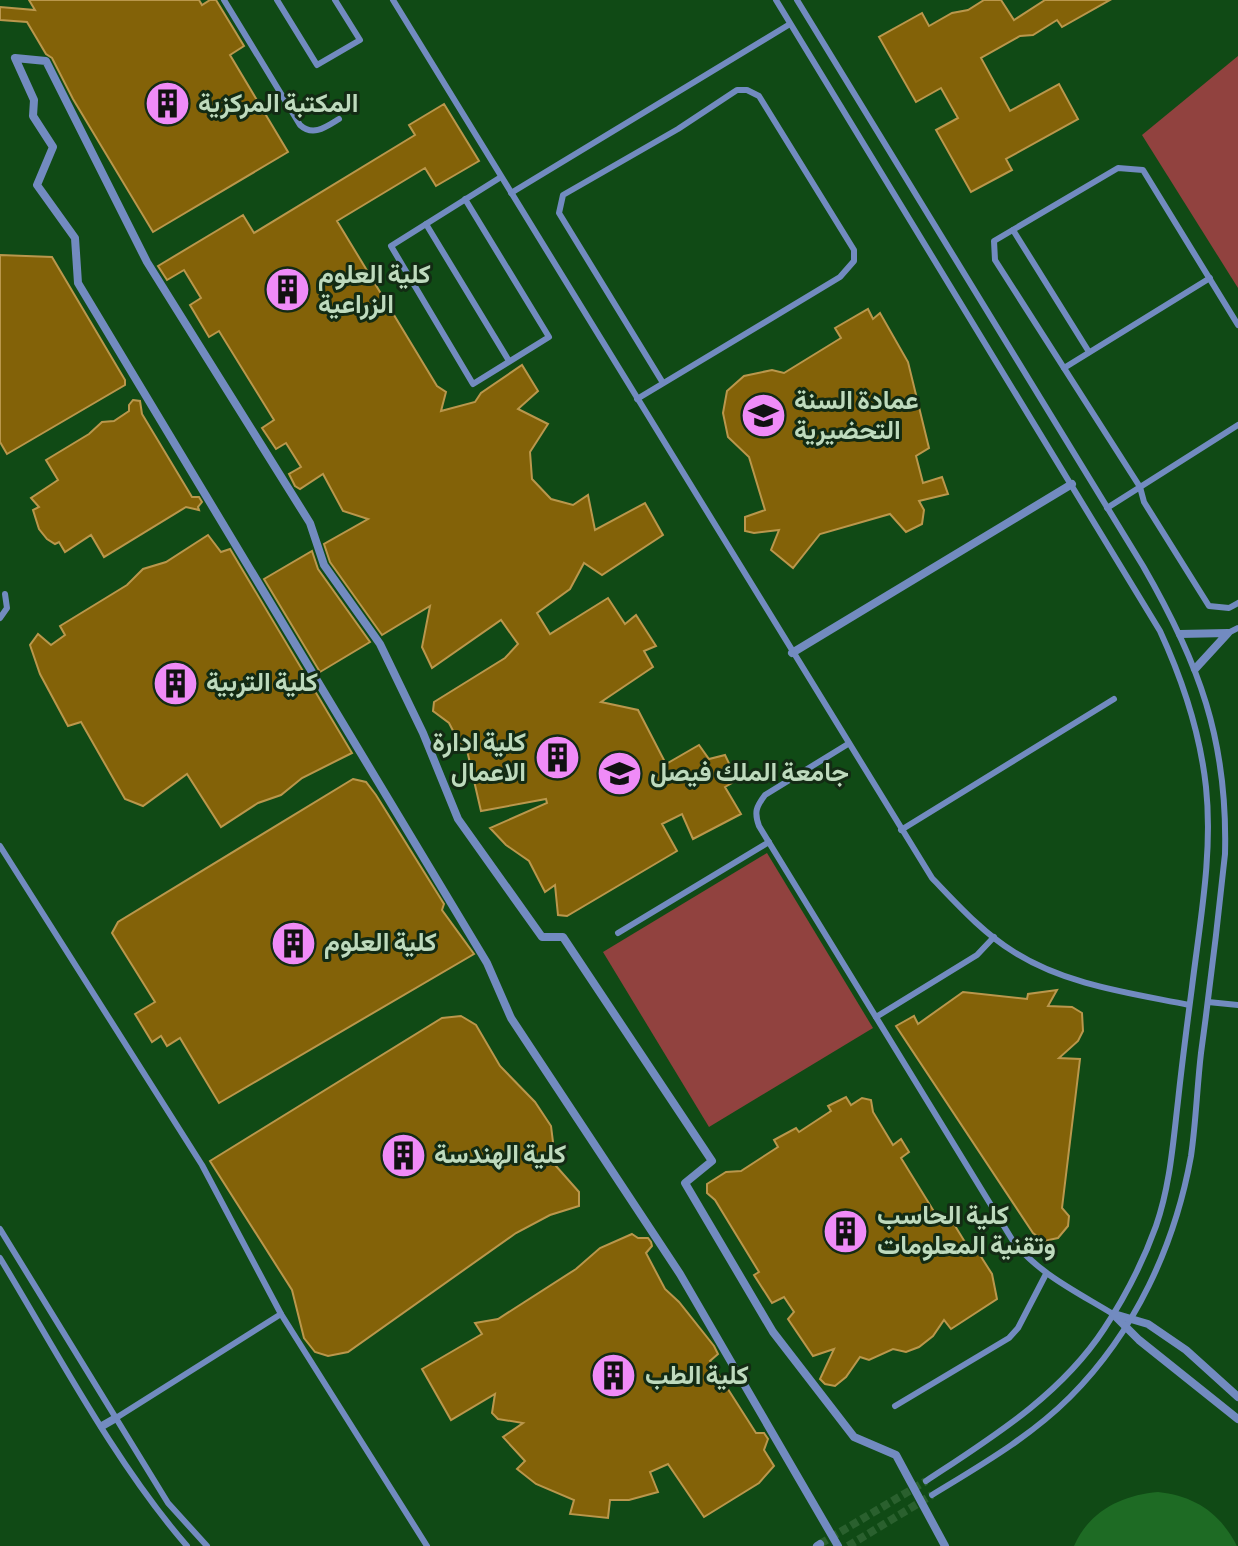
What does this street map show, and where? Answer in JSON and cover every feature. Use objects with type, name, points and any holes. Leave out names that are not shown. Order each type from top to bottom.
[{"type":"street","points":[[838,1546],[680,1274],[511,1018],[487,963],[78,283],[75,238],[37,185],[53,147],[33,116],[34,100],[15,58],[46,61],[147,262],[310,523],[324,565],[380,644],[423,733],[458,819],[542,937],[563,937],[712,1161],[685,1183],[773,1332],[854,1437],[896,1455],[945,1546]]},
{"type":"street","points":[[792,653],[1072,484]]},
{"type":"street","points":[[1180,634],[1228,633]]},
{"type":"street","points":[[1195,669],[1228,633]]},
{"type":"street","points":[[1113,1314],[1128,1322],[1238,1419]]},
{"type":"street","points":[[1128,1322],[1148,1324],[1186,1350],[1238,1397]]},
{"type":"street","points":[[102,1426],[116,1418]]},
{"type":"lane","points":[[224,0],[300,125],[314,132],[339,119]]},
{"type":"lane","points":[[277,0],[317,65],[360,40],[335,0]]},
{"type":"lane","points":[[393,0],[932,878],[956,904],[1013,952],[1050,971],[1097,986],[1189,1005]]},
{"type":"lane","points":[[776,0],[1160,631],[1194,722],[1206,788],[1207,853],[1166,1189],[1157,1224],[1113,1314],[1083,1356],[1018,1420],[926,1481]]},
{"type":"lane","points":[[797,0],[1143,566],[1180,634],[1202,685],[1219,752],[1226,818],[1225,854],[1191,1153],[1184,1191],[1162,1256],[1143,1299],[1097,1366],[1071,1396],[998,1455],[932,1495]]},
{"type":"lane","points":[[511,193],[790,24]]},
{"type":"lane","points":[[637,399],[840,277],[854,261],[854,250],[791,147],[759,96],[747,90],[737,90],[678,129],[563,195],[559,213],[663,383]]},
{"type":"lane","points":[[1238,325],[1143,170],[1118,168],[994,241],[995,260],[1140,487],[1144,502],[1209,606],[1229,608],[1238,603]]},
{"type":"lane","points":[[465,199],[549,337],[473,384],[391,246],[465,199],[501,177]]},
{"type":"lane","points":[[426,224],[509,361]]},
{"type":"lane","points":[[1013,230],[1089,352]]},
{"type":"lane","points":[[1064,368],[1210,278]]},
{"type":"lane","points":[[1107,508],[1238,425]]},
{"type":"lane","points":[[0,618],[7,608],[5,594]]},
{"type":"lane","points":[[1228,633],[1238,628]]},
{"type":"lane","points":[[901,830],[1114,699]]},
{"type":"lane","points":[[848,744],[765,795],[756,807],[755,815],[1013,1241],[1027,1260],[1046,1274],[1113,1314]]},
{"type":"lane","points":[[618,933],[769,842]]},
{"type":"lane","points":[[0,846],[202,1165],[281,1314],[427,1546]]},
{"type":"lane","points":[[876,1017],[977,955],[994,937]]},
{"type":"lane","points":[[1208,1002],[1238,1005]]},
{"type":"lane","points":[[0,1229],[168,1503],[207,1546]]},
{"type":"lane","points":[[0,1258],[102,1426],[156,1508],[187,1546]]},
{"type":"lane","points":[[895,1406],[1009,1338],[1018,1328],[1046,1274]]},
{"type":"lane","points":[[116,1418],[281,1314]]},
{"type":"shaded area","points":[[1238,56],[1238,288],[1142,135]]},
{"type":"shaded area","points":[[767,853],[873,1028],[709,1127],[603,952]]},
{"type":"shaded area","points":[[1158,1492],[1184,1497],[1205,1508],[1223,1524],[1237,1546],[1074,1546],[1088,1523],[1108,1507],[1132,1497]]},
{"type":"building","name":"المكتبة المركزية","points":[[29,0],[199,0],[202,5],[216,0],[244,46],[230,55],[288,152],[153,232],[73,99],[52,58],[46,54],[27,22],[0,20],[0,7],[35,10]]},
{"type":"building","points":[[984,0],[1001,0],[1014,20],[1045,0],[1110,0],[1062,27],[1057,20],[1033,35],[1020,36],[981,58],[1010,111],[1059,84],[1078,119],[1006,159],[1012,170],[971,192],[936,130],[958,118],[941,88],[916,102],[879,37],[922,13],[929,26]]},
{"type":"building","points":[[444,104],[479,161],[436,186],[425,168],[337,221],[437,386],[446,392],[441,411],[475,402],[481,393],[522,365],[538,391],[518,409],[548,424],[530,452],[532,479],[551,499],[573,505],[588,495],[595,530],[645,503],[663,535],[602,575],[584,563],[570,589],[537,613],[550,634],[608,598],[625,624],[636,615],[656,646],[644,651],[653,667],[601,702],[638,710],[666,764],[699,745],[709,759],[725,755],[737,780],[725,787],[741,814],[693,839],[682,814],[662,824],[677,851],[567,916],[558,915],[555,885],[545,892],[529,861],[506,845],[490,828],[547,803],[546,799],[481,811],[466,746],[462,748],[449,723],[433,711],[434,702],[505,658],[518,644],[501,620],[432,668],[422,647],[430,606],[382,635],[330,562],[324,544],[368,519],[343,511],[323,474],[300,489],[295,486],[289,474],[301,467],[286,443],[276,449],[262,428],[274,420],[219,331],[209,337],[190,305],[201,298],[184,270],[167,280],[158,266],[243,215],[254,233],[415,135],[409,125]]},
{"type":"building","points":[[0,255],[52,257],[125,380],[125,385],[7,454],[0,442]]},
{"type":"building","points":[[868,309],[873,319],[880,313],[908,362],[929,448],[916,456],[923,483],[942,477],[948,494],[919,501],[924,510],[922,524],[906,532],[890,514],[820,534],[793,568],[771,550],[779,530],[745,531],[745,517],[765,510],[749,457],[728,437],[723,413],[727,391],[744,376],[772,370],[784,373],[841,338],[835,328]]},
{"type":"building","points":[[133,400],[140,401],[142,414],[192,497],[199,497],[202,502],[199,510],[186,507],[104,557],[91,535],[65,552],[59,542],[55,544],[47,539],[39,529],[33,510],[39,507],[31,498],[58,480],[46,460],[89,434],[102,422],[114,421],[129,411]]},
{"type":"building","name":"كلية التربية","points":[[208,535],[221,552],[230,549],[352,753],[302,778],[281,795],[258,803],[221,827],[187,774],[143,806],[125,799],[81,722],[68,726],[40,674],[30,645],[38,634],[51,645],[65,635],[60,626],[127,585],[143,569],[166,562]]},
{"type":"building","points":[[312,551],[318,569],[370,642],[320,672],[264,579]]},
{"type":"building","name":"كلية العلوم","points":[[353,779],[366,782],[376,795],[444,904],[442,910],[474,954],[219,1103],[180,1038],[167,1046],[161,1036],[152,1042],[135,1014],[155,1002],[112,933],[118,922]]},
{"type":"building","points":[[1057,990],[1048,1006],[1072,1007],[1082,1013],[1083,1031],[1078,1041],[1059,1058],[1080,1059],[1062,1208],[1069,1216],[1068,1226],[1058,1238],[1044,1241],[1033,1233],[896,1026],[914,1016],[918,1024],[963,992],[1027,999],[1028,994]]},
{"type":"building","points":[[461,1016],[476,1025],[500,1066],[535,1102],[551,1126],[556,1166],[579,1192],[579,1206],[550,1215],[516,1233],[348,1352],[328,1356],[315,1352],[304,1338],[292,1290],[210,1161],[442,1018]]},
{"type":"building","name":"كلية الحاسب وتقنية المعلومات","points":[[846,1097],[851,1105],[862,1098],[871,1100],[873,1112],[893,1145],[901,1139],[909,1152],[901,1158],[938,1218],[949,1216],[968,1247],[973,1244],[992,1274],[997,1299],[951,1329],[944,1320],[933,1336],[919,1347],[906,1352],[893,1349],[869,1360],[860,1357],[846,1377],[835,1386],[825,1384],[820,1379],[834,1349],[813,1356],[788,1319],[794,1312],[784,1297],[772,1303],[754,1275],[759,1272],[715,1200],[707,1193],[707,1184],[726,1172],[741,1171],[778,1147],[774,1140],[796,1128],[799,1132],[831,1111],[828,1106]]},
{"type":"building","name":"كلية الطب","points":[[632,1234],[638,1238],[648,1238],[651,1242],[652,1246],[646,1253],[665,1289],[714,1346],[718,1354],[710,1361],[756,1433],[764,1433],[768,1439],[764,1450],[774,1466],[759,1483],[704,1517],[668,1464],[650,1472],[658,1492],[629,1500],[610,1500],[608,1518],[570,1514],[574,1500],[536,1484],[517,1469],[525,1461],[503,1437],[523,1423],[498,1419],[492,1413],[495,1394],[451,1420],[422,1369],[482,1334],[475,1323],[498,1319],[576,1269],[600,1248]]},
{"type":"tunnel","points":[[820,1544],[926,1481]]},
{"type":"tunnel","points":[[848,1546],[932,1495]]},
{"type":"place","name":"المكتبة المركزية","points":[[167,104]]},
{"type":"place","name":"كلية العلوم الزراعية","points":[[287,290]]},
{"type":"place","name":"عمادة السنة التحضيرية","points":[[763,416]]},
{"type":"place","name":"كلية التربية","points":[[175,683]]},
{"type":"place","name":"كلية ادارة الاعمال","points":[[557,758]]},
{"type":"place","name":"جامعة الملك فيصل","points":[[619,773]]},
{"type":"place","name":"كلية العلوم","points":[[293,943]]},
{"type":"place","name":"كلية الهندسة","points":[[403,1155]]},
{"type":"place","name":"كلية الحاسب وتقنية المعلومات","points":[[846,1231]]},
{"type":"place","name":"كلية الطب","points":[[614,1376]]}]
